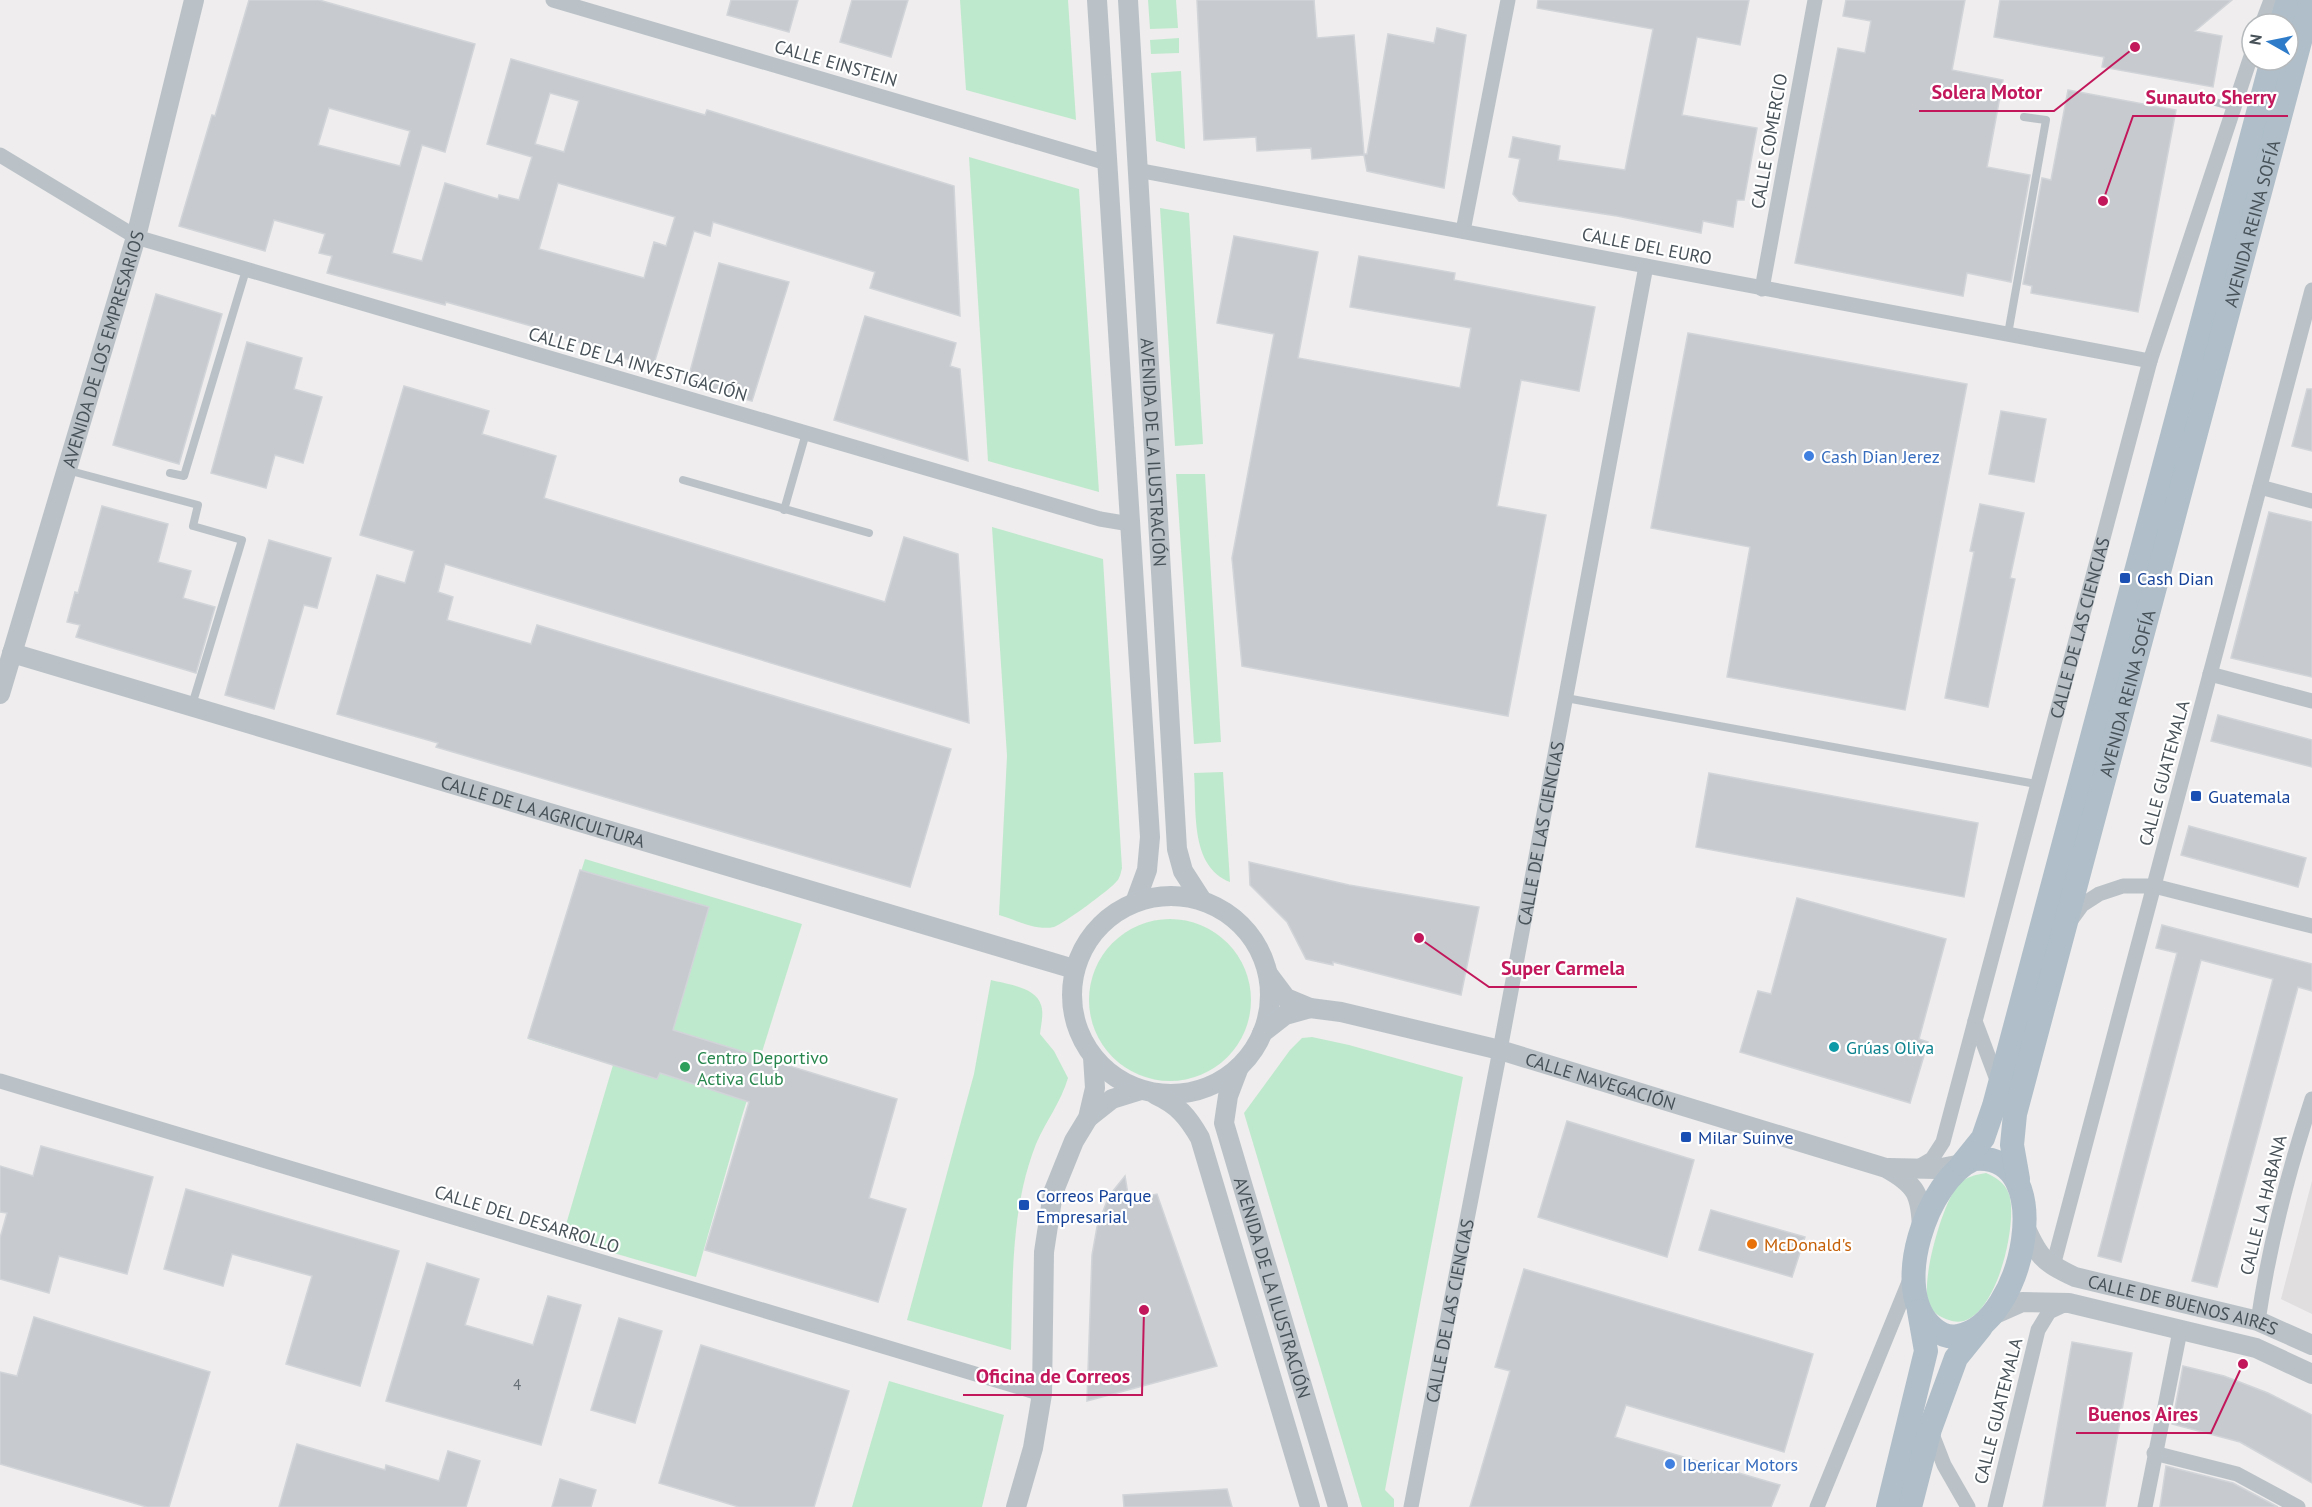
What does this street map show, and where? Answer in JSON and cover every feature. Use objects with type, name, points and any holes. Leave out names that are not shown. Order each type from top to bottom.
[{"type":"main road","name":"AVENIDA REINA SOFÍA","points":[[2018,1179],[2012,1144],[2016,1114],[2311,0]]},
{"type":"main road","name":"AVENIDA REINA SOFÍA","points":[[1962,1164],[1983,1138],[2000,1086],[2269,72]]},
{"type":"main road","points":[[1888,1507],[1926,1351],[1914,1289],[1914,1271],[1922,1233],[1941,1189],[1962,1164],[1974,1159],[1993,1159],[2005,1164],[2018,1179],[2023,1197],[2023,1222],[2015,1271],[2007,1293],[1989,1320],[1956,1358],[1930,1430],[1910,1507]]},
{"type":"main road","points":[[1919,1311],[1928,1324],[1944,1335],[1960,1336],[1989,1320]]},
{"type":"street","name":"AVENIDA DE LOS EMPRESARIOS","points":[[0,694],[136,237],[194,0]]},
{"type":"street","name":"CALLE EINSTEIN","points":[[553,0],[1107,163]]},
{"type":"street","name":"AVENIDA DE LA ILUSTRACIÓN","points":[[1097,0],[1150,837],[1147,870],[1136,900]]},
{"type":"street","name":"AVENIDA DE LA ILUSTRACIÓN","points":[[1128,0],[1177,849],[1183,871],[1201,899]]},
{"type":"street","points":[[1463,231],[1508,0]]},
{"type":"street","name":"CALLE COMERCIO","points":[[1762,289],[1815,0]]},
{"type":"street","name":"CALLE DE LAS CIENCIAS","points":[[1915,1169],[1932,1159],[1943,1142],[2036,784],[2150,361],[2245,72]]},
{"type":"street","name":"CALLE DE LA INVESTIGACIÓN","points":[[0,154],[136,237],[1100,519],[1130,524]]},
{"type":"street","name":"CALLE DEL EURO","points":[[1137,170],[2150,361]]},
{"type":"street","name":"CALLE DE LAS CIENCIAS","points":[[1411,1507],[1500,1050],[1646,266]]},
{"type":"street","name":"CALLE GUATEMALA","points":[[2053,1266],[2312,290]]},
{"type":"street","points":[[2260,487],[2312,501]]},
{"type":"street","name":"CALLE DE LA AGRICULTURA","points":[[12,653],[1074,969]]},
{"type":"street","points":[[2210,674],[2312,701]]},
{"type":"street","points":[[2064,929],[2082,905],[2099,894],[2122,886],[2154,886],[2312,926]]},
{"type":"street","points":[[1168,894],[1201,899],[1236,919],[1257,944],[1268,974],[1270,1002],[1262,1033],[1250,1054],[1239,1067],[1219,1082],[1204,1089],[1174,1095],[1146,1091],[1113,1076],[1093,1057],[1077,1031],[1071,997],[1074,969],[1093,931],[1119,909],[1136,900],[1168,894]]},
{"type":"street","name":"CALLE NAVEGACIÓN","points":[[1268,974],[1286,998],[1310,1008],[1341,1012],[1500,1050],[1886,1168]]},
{"type":"street","name":"CALLE NAVEGACIÓN","points":[[1262,1033],[1285,1015],[1310,1008]]},
{"type":"street","points":[[1975,1021],[2000,1086]]},
{"type":"street","points":[[1016,1507],[1033,1448],[1042,1394],[1044,1252],[1053,1193],[1074,1141],[1088,1118],[1095,1088],[1093,1057]]},
{"type":"street","name":"AVENIDA DE LA ILUSTRACIÓN","points":[[1239,1067],[1228,1096],[1224,1123],[1338,1507]]},
{"type":"street","name":"CALLE DEL DESARROLLO","points":[[0,1081],[1042,1394]]},
{"type":"street","name":"AVENIDA DE LA ILUSTRACIÓN","points":[[1146,1091],[1174,1103],[1188,1118],[1200,1138],[1310,1507]]},
{"type":"street","points":[[1088,1118],[1112,1099],[1146,1091]]},
{"type":"street","name":"CALLE LA HABANA","points":[[2258,1321],[2267,1265],[2295,1150],[2312,1099]]},
{"type":"street","points":[[1886,1168],[1936,1169],[1962,1164]]},
{"type":"street","points":[[1886,1168],[1907,1179],[1918,1195],[1922,1233]]},
{"type":"street","points":[[2023,1222],[2037,1253],[2053,1266]]},
{"type":"street","name":"CALLE DE BUENOS AIRES","points":[[2053,1266],[2075,1277],[2258,1321],[2312,1345]]},
{"type":"street","points":[[1817,1507],[1914,1271]]},
{"type":"street","name":"CALLE DE BUENOS AIRES","points":[[1989,1320],[2022,1302],[2069,1303],[2256,1348],[2312,1374]]},
{"type":"street","name":"CALLE GUATEMALA","points":[[1995,1507],[2038,1330],[2049,1312],[2069,1303]]},
{"type":"street","points":[[2145,1507],[2180,1331]]},
{"type":"street","points":[[1930,1430],[1944,1465],[1968,1507]]},
{"type":"street","points":[[2154,1453],[2237,1474],[2298,1507]]},
{"type":"lane","points":[[2208,100],[2233,107]]},
{"type":"lane","points":[[2008,334],[2046,120],[2024,117]]},
{"type":"lane","points":[[170,472],[184,476],[246,270]]},
{"type":"lane","points":[[784,510],[806,433]]},
{"type":"lane","points":[[66,470],[198,505],[193,526],[242,540],[192,706]]},
{"type":"lane","points":[[682,480],[869,533]]},
{"type":"lane","points":[[1566,698],[2036,784]]},
{"type":"shaded area","points":[[2312,1181],[2312,1314],[2281,1299]]},
{"type":"green space","points":[[960,0],[1068,0],[1076,120],[966,90]]},
{"type":"green space","points":[[1148,0],[1176,0],[1178,28],[1150,29]]},
{"type":"green space","points":[[1179,38],[1179,53],[1151,54],[1150,40]]},
{"type":"green space","points":[[1181,71],[1185,149],[1156,141],[1151,73]]},
{"type":"green space","points":[[969,157],[1079,189],[1099,492],[988,461]]},
{"type":"green space","points":[[1160,208],[1189,213],[1203,444],[1175,446]]},
{"type":"green space","points":[[1176,474],[1205,474],[1221,742],[1194,744]]},
{"type":"green space","points":[[992,527],[1103,559],[1122,868],[1119,878],[1113,885],[1054,927],[1040,928],[999,915],[1007,756]]},
{"type":"green space","points":[[1223,772],[1230,882],[1217,874],[1208,863],[1201,850],[1196,819],[1194,773]]},
{"type":"green space","name":"Centro Deportivo Activa Club","points":[[585,859],[802,924],[742,1116],[696,1277],[562,1238],[613,1065],[528,1039]]},
{"type":"green space","points":[[1170,919],[1186,920],[1201,925],[1227,943],[1245,969],[1250,984],[1250,1016],[1245,1031],[1227,1057],[1201,1075],[1186,1080],[1170,1081],[1154,1080],[1139,1075],[1113,1057],[1095,1031],[1090,1016],[1089,1000],[1090,984],[1095,969],[1113,943],[1139,925],[1154,920]]},
{"type":"green space","points":[[991,980],[1020,987],[1038,999],[1042,1012],[1040,1034],[1054,1051],[1068,1078],[1036,1144],[1021,1194],[1014,1246],[1011,1350],[907,1320],[974,1074]]},
{"type":"green space","points":[[1312,1037],[1463,1077],[1385,1490],[1394,1499],[1394,1507],[1362,1507],[1244,1113],[1290,1050],[1302,1038]]},
{"type":"green space","points":[[1986,1173],[2000,1181],[2009,1194],[2010,1228],[2006,1250],[1991,1293],[1980,1310],[1967,1320],[1952,1321],[1934,1312],[1927,1296],[1927,1281],[1934,1244],[1946,1208],[1958,1185],[1975,1175]]},
{"type":"green space","points":[[889,1381],[1004,1415],[982,1507],[852,1507]]},
{"type":"building","points":[[249,0],[319,0],[475,44],[445,152],[422,145],[392,253],[422,261],[445,183],[498,199],[499,195],[519,200],[532,157],[487,144],[511,59],[705,115],[707,110],[954,186],[960,316],[870,288],[875,272],[713,222],[710,236],[694,231],[653,367],[620,357],[621,354],[542,332],[542,329],[446,302],[445,305],[327,273],[332,256],[319,253],[325,234],[274,220],[265,251],[179,226],[212,115],[215,116]],"holes":[[[550,93],[579,101],[564,152],[535,144]],[[329,108],[410,131],[400,166],[318,145]],[[558,183],[675,217],[666,246],[654,242],[644,278],[539,249]]]},
{"type":"building","points":[[731,0],[798,0],[789,32],[727,15]]},
{"type":"building","points":[[852,0],[908,0],[891,57],[840,42]]},
{"type":"building","points":[[1197,0],[1314,0],[1317,38],[1354,35],[1364,154],[1367,154],[1388,34],[1434,43],[1437,28],[1466,35],[1444,188],[1367,171],[1364,155],[1312,159],[1311,148],[1257,151],[1256,137],[1204,140]]},
{"type":"building","points":[[1538,0],[1749,0],[1740,45],[1697,37],[1682,115],[1757,128],[1744,200],[1737,200],[1733,227],[1703,221],[1701,233],[1617,216],[1519,201],[1513,194],[1520,159],[1509,157],[1513,137],[1560,146],[1558,160],[1625,170],[1653,29],[1537,8]]},
{"type":"building","points":[[1846,0],[1965,0],[1952,70],[2003,80],[1987,167],[2030,175],[2011,282],[1967,273],[1963,296],[1795,263],[1838,48],[1865,53],[1871,21],[1843,16]]},
{"type":"building","points":[[2000,0],[2232,0],[2195,31],[2222,36],[2213,87],[2102,67],[2104,57],[1994,37]]},
{"type":"building","points":[[2068,90],[2176,110],[2138,312],[2031,293],[2032,286],[2023,284],[2042,178],[2051,180]]},
{"type":"building","points":[[1234,236],[1318,252],[1298,358],[1460,388],[1471,328],[1350,307],[1359,256],[1455,273],[1454,280],[1595,307],[1579,391],[1521,380],[1497,506],[1546,515],[1508,716],[1242,666],[1232,558],[1274,334],[1217,323]]},
{"type":"building","points":[[719,263],[789,282],[752,401],[687,383]]},
{"type":"building","points":[[156,294],[222,314],[179,464],[113,445]]},
{"type":"building","points":[[865,316],[956,343],[950,366],[960,369],[968,461],[834,420]]},
{"type":"building","name":"Cash Dian Jerez","points":[[1688,333],[1967,384],[1905,710],[1727,677],[1750,547],[1651,528]]},
{"type":"building","points":[[247,342],[302,358],[294,389],[322,397],[303,463],[275,455],[266,488],[211,473]]},
{"type":"building","points":[[404,386],[489,411],[482,434],[556,456],[544,498],[885,602],[904,537],[958,554],[969,723],[445,564],[438,592],[453,597],[447,620],[531,644],[537,625],[951,749],[910,887],[436,747],[438,743],[337,714],[377,575],[405,583],[414,551],[360,535]]},
{"type":"building","points":[[2307,389],[2312,389],[2312,451],[2292,446]]},
{"type":"building","points":[[2001,411],[2046,419],[2034,482],[1989,474]]},
{"type":"building","points":[[1980,504],[2024,513],[2010,578],[2015,579],[1988,707],[1945,698],[1974,552],[1970,551]]},
{"type":"building","points":[[102,506],[168,524],[158,562],[191,571],[183,598],[215,607],[196,673],[76,637],[80,625],[67,622],[75,592],[78,593]]},
{"type":"building","points":[[2269,512],[2312,522],[2312,677],[2231,658]]},
{"type":"building","points":[[269,540],[331,558],[317,608],[304,605],[274,709],[225,695]]},
{"type":"building","points":[[2218,715],[2312,740],[2312,767],[2211,741]]},
{"type":"building","points":[[1709,773],[1978,823],[1964,897],[1696,847]]},
{"type":"building","points":[[2189,826],[2306,858],[2298,887],[2181,855]]},
{"type":"building","points":[[1249,862],[1349,885],[1479,907],[1461,995],[1333,962],[1333,965],[1306,959],[1287,922],[1250,885]]},
{"type":"building","points":[[580,870],[709,907],[673,1030],[897,1099],[869,1198],[906,1209],[878,1302],[705,1250],[749,1102],[660,1073],[657,1079],[528,1038]]},
{"type":"building","points":[[1797,898],[1946,939],[1919,1039],[1928,1042],[1910,1103],[1740,1052],[1758,991],[1771,994]]},
{"type":"building","points":[[2162,925],[2312,964],[2312,991],[2298,987],[2217,1287],[2192,1281],[2273,979],[2201,960],[2121,1262],[2098,1256],[2177,953],[2156,948]]},
{"type":"building","points":[[1567,1121],[1694,1160],[1667,1257],[1538,1217]]},
{"type":"building","points":[[41,1146],[153,1177],[127,1274],[59,1256],[49,1293],[0,1279],[0,1238],[7,1213],[0,1212],[0,1166],[33,1176]]},
{"type":"building","points":[[1125,1176],[1129,1200],[1157,1194],[1217,1366],[1087,1401],[1092,1255],[1097,1227],[1109,1196]]},
{"type":"building","points":[[186,1189],[399,1251],[360,1386],[286,1364],[312,1276],[232,1254],[223,1286],[164,1269]]},
{"type":"building","name":"McDonald's","points":[[1711,1210],[1805,1237],[1792,1277],[1699,1250]]},
{"type":"building","points":[[427,1263],[479,1279],[465,1325],[533,1345],[548,1296],[581,1305],[541,1445],[386,1401]]},
{"type":"building","points":[[1524,1269],[1813,1354],[1784,1452],[1626,1405],[1615,1437],[1780,1485],[1771,1507],[1470,1507],[1510,1371],[1495,1367]]},
{"type":"building","points":[[34,1317],[210,1372],[169,1507],[147,1507],[0,1464],[0,1372],[17,1376]]},
{"type":"building","points":[[619,1318],[662,1331],[635,1423],[591,1410]]},
{"type":"building","points":[[2072,1342],[2132,1353],[2105,1507],[2043,1507]]},
{"type":"building","points":[[701,1345],[849,1391],[814,1507],[739,1507],[659,1483]]},
{"type":"building","points":[[2183,1366],[2224,1376],[2268,1393],[2312,1415],[2312,1483],[2240,1442],[2172,1424]]},
{"type":"building","points":[[297,1444],[385,1470],[386,1465],[439,1481],[448,1451],[480,1461],[466,1507],[279,1507]]},
{"type":"building","points":[[2166,1466],[2233,1483],[2278,1507],[2160,1507]]},
{"type":"building","points":[[560,1479],[596,1490],[591,1507],[552,1507]]},
{"type":"building","points":[[1227,1489],[1232,1507],[1124,1507],[1123,1495]]},
{"type":"place","name":"Solera Motor","points":[[2135,47]]},
{"type":"place","name":"Sunauto Sherry","points":[[2103,201]]},
{"type":"place","name":"Cash Dian Jerez","points":[[1809,456]]},
{"type":"place","name":"Cash Dian","points":[[2125,578]]},
{"type":"place","name":"Guatemala","points":[[2196,796]]},
{"type":"place","name":"Super Carmela","points":[[1419,938]]},
{"type":"place","name":"Grúas Oliva","points":[[1834,1047]]},
{"type":"place","name":"Centro Deportivo Activa Club","points":[[685,1067]]},
{"type":"place","name":"Milar Suinve","points":[[1686,1137]]},
{"type":"place","name":"Correos Parque Empresarial","points":[[1024,1205]]},
{"type":"place","name":"McDonald's","points":[[1752,1244]]},
{"type":"place","name":"Oficina de Correos","points":[[1144,1310]]},
{"type":"place","name":"Buenos Aires","points":[[2243,1364]]},
{"type":"place","name":"Ibericar Motors","points":[[1670,1464]]}]
